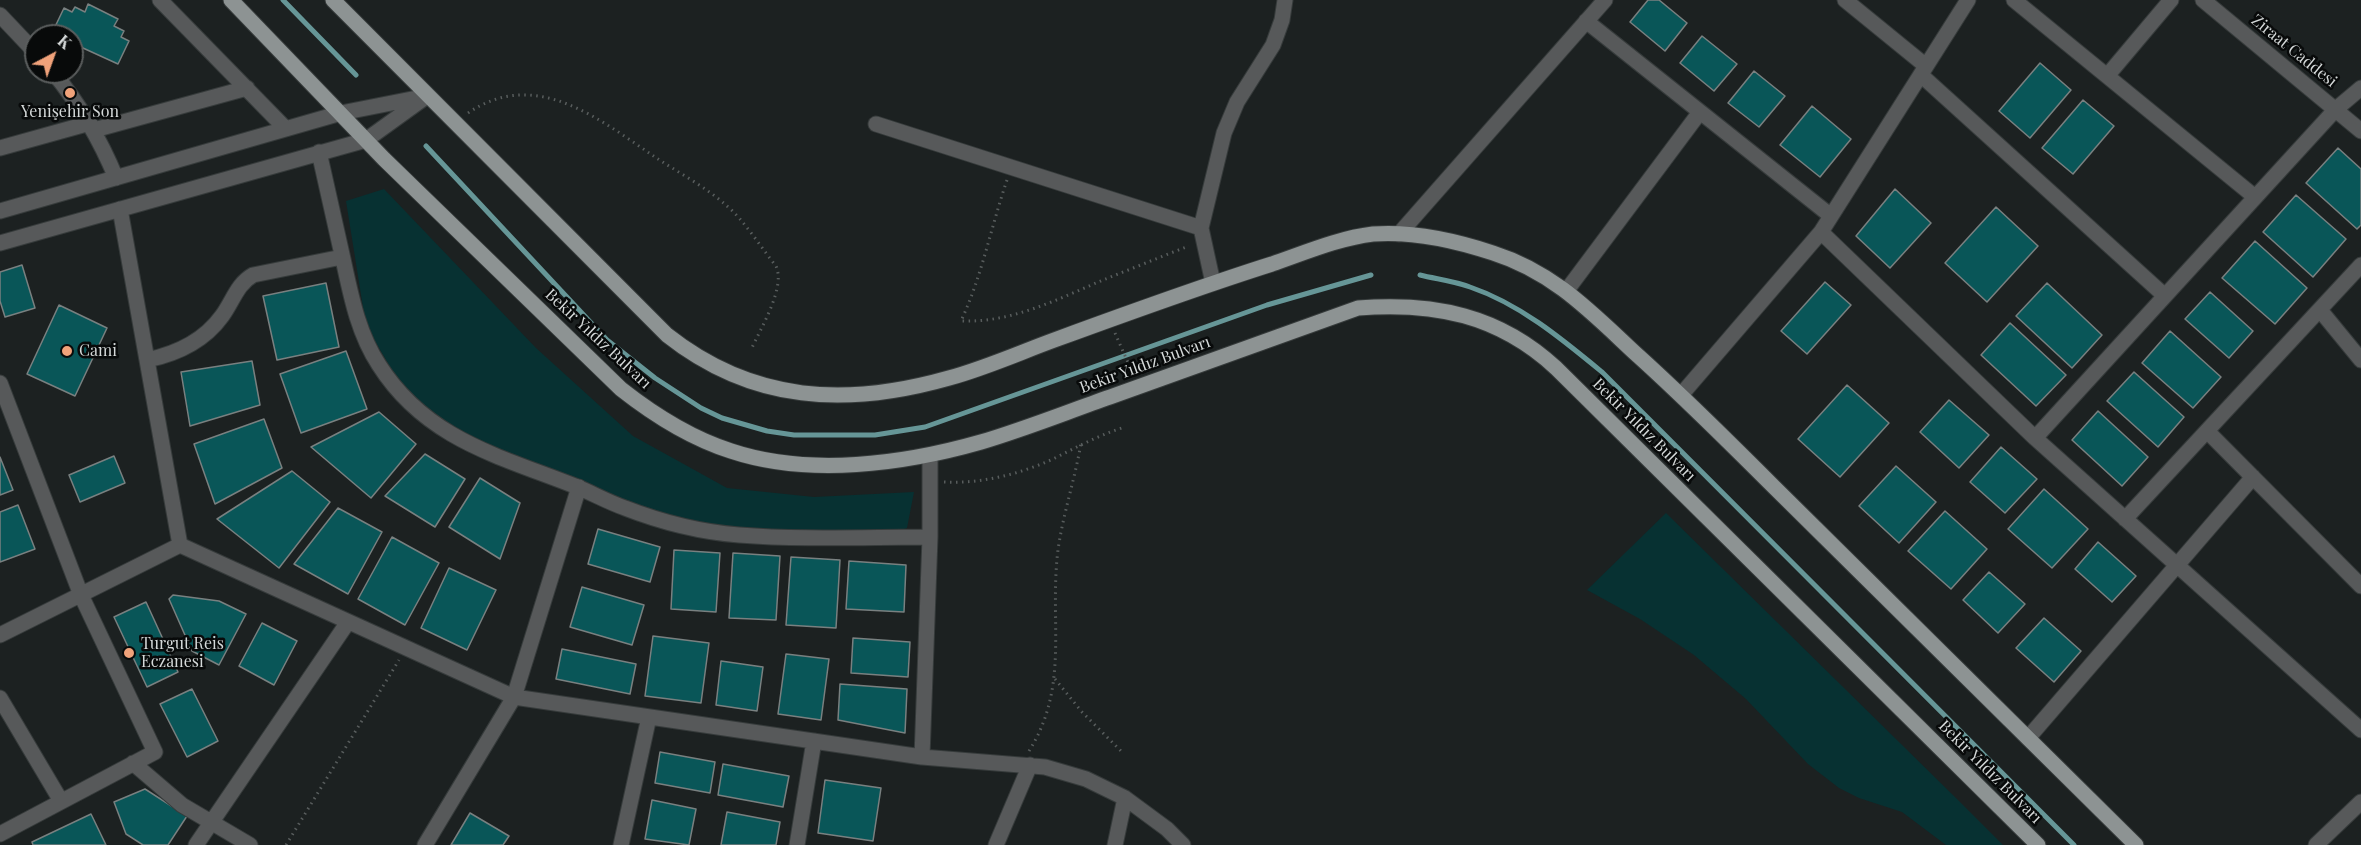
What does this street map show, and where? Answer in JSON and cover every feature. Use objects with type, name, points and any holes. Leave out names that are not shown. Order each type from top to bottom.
[{"type":"main road","name":"Bekir Yıldız Bulvarı","points":[[231,0],[366,140],[603,372],[640,403],[682,430],[731,451],[779,462],[859,464],[930,455],[1020,430],[1358,308],[1392,306],[1425,308],[1482,321],[1527,343],[1556,368],[2038,845]]},
{"type":"main road","points":[[333,0],[667,334],[717,368],[777,390],[821,396],[844,396],[934,382],[1213,283],[1356,236],[1399,234],[1434,237],[1496,253],[1530,268],[1567,290],[1681,394],[2136,845]]},
{"type":"street","points":[[160,0],[286,129]]},
{"type":"street","points":[[1213,283],[1203,234],[1230,116],[1273,45],[1282,20],[1285,0]]},
{"type":"street","points":[[1399,234],[1605,0]]},
{"type":"street","points":[[1845,0],[2165,296]]},
{"type":"street","points":[[1681,394],[1821,232],[1968,0]]},
{"type":"street","points":[[2014,0],[2255,197]]},
{"type":"street","points":[[2107,76],[2171,0]]},
{"type":"street","name":"Ziraat Caddesi","points":[[2203,0],[2361,131]]},
{"type":"street","points":[[0,15],[24,40]]},
{"type":"street","points":[[1586,21],[1831,216]]},
{"type":"street","points":[[62,84],[92,127],[116,178]]},
{"type":"street","points":[[0,148],[247,88]]},
{"type":"street","points":[[2035,438],[2336,109],[2361,88]]},
{"type":"street","points":[[0,211],[340,113],[427,96]]},
{"type":"street","points":[[0,243],[366,140],[427,96]]},
{"type":"street","points":[[1567,290],[1700,112]]},
{"type":"street","points":[[876,124],[1012,167],[1203,234]]},
{"type":"street","points":[[319,152],[353,308],[368,346],[389,381],[417,411],[433,424],[468,445],[579,487],[649,517],[708,531],[769,537],[930,537]]},
{"type":"street","points":[[120,209],[180,545]]},
{"type":"street","points":[[1821,232],[2035,438],[2361,730]]},
{"type":"street","points":[[147,360],[173,353],[207,333],[223,315],[243,283],[254,275],[342,257]]},
{"type":"street","points":[[2125,519],[2361,266]]},
{"type":"street","points":[[2320,310],[2361,360]]},
{"type":"street","points":[[0,383],[81,595],[155,752],[0,834]]},
{"type":"street","points":[[2207,430],[2361,586]]},
{"type":"street","points":[[922,757],[930,537],[930,455]]},
{"type":"street","points":[[2028,738],[2253,477]]},
{"type":"street","points":[[425,845],[514,697],[579,487]]},
{"type":"street","points":[[0,635],[180,545]]},
{"type":"street","points":[[180,545],[514,697],[922,757],[1045,767],[1086,778],[1125,798],[1167,829],[1183,845]]},
{"type":"street","points":[[196,845],[348,622]]},
{"type":"street","points":[[0,698],[61,801]]},
{"type":"street","points":[[621,845],[649,717]]},
{"type":"street","points":[[798,845],[814,741]]},
{"type":"street","points":[[133,763],[182,805],[250,845]]},
{"type":"street","points":[[996,845],[1024,765]]},
{"type":"street","points":[[1115,845],[1125,798]]},
{"type":"street","points":[[2316,845],[2361,802]]},
{"type":"path","points":[[455,124],[476,108],[502,97],[526,93],[568,104],[604,122],[728,206],[776,267],[780,276],[778,289],[751,350]]},
{"type":"path","points":[[1012,167],[991,228],[982,268],[962,321],[987,321],[1023,312],[1203,234]]},
{"type":"path","points":[[1121,348],[1128,363]]},
{"type":"path","points":[[930,481],[975,481],[1008,474],[1053,459],[1082,443],[1125,427]]},
{"type":"path","points":[[1024,765],[1048,710],[1055,679],[1058,550],[1082,443]]},
{"type":"path","points":[[286,845],[406,648]]},
{"type":"path","points":[[1055,679],[1082,712],[1123,753]]},
{"type":"shaded area","points":[[384,189],[536,348],[633,436],[727,488],[814,497],[914,492],[907,528],[871,540],[705,532],[478,457],[403,389],[366,326],[346,201]]},
{"type":"shaded area","points":[[1666,513],[2003,845],[1946,845],[1902,812],[1859,798],[1839,788],[1808,764],[1746,699],[1694,655],[1640,619],[1587,590]]},
{"type":"building","points":[[1648,0],[1659,0],[1687,23],[1665,51],[1630,22]]},
{"type":"building","points":[[88,4],[118,19],[114,26],[124,31],[121,37],[129,41],[118,64],[84,48],[84,24],[56,24],[64,8],[72,12],[75,7],[85,12]]},
{"type":"building","points":[[1702,36],[1737,64],[1714,91],[1680,63]]},
{"type":"building","points":[[2040,63],[2071,90],[2030,138],[1999,111]]},
{"type":"building","points":[[1754,71],[1785,96],[1759,127],[1728,103]]},
{"type":"building","points":[[2083,100],[2114,126],[2073,174],[2042,148]]},
{"type":"building","points":[[1812,106],[1851,139],[1820,177],[1780,145]]},
{"type":"building","points":[[2338,148],[2361,169],[2361,225],[2357,229],[2306,183]]},
{"type":"building","points":[[1895,189],[1931,223],[1890,268],[1856,236]]},
{"type":"building","points":[[2296,195],[2346,239],[2313,277],[2263,232]]},
{"type":"building","points":[[1996,207],[2038,246],[1987,302],[1945,263]]},
{"type":"building","points":[[2255,241],[2307,288],[2275,324],[2222,278]]},
{"type":"building","points":[[22,265],[35,308],[5,317],[0,301],[0,272]]},
{"type":"building","points":[[1825,282],[1851,305],[1807,354],[1781,331]]},
{"type":"building","points":[[326,283],[339,347],[277,360],[263,296]]},
{"type":"building","points":[[2047,283],[2102,335],[2072,368],[2016,316]]},
{"type":"building","points":[[2210,292],[2253,331],[2229,358],[2185,319]]},
{"type":"building","name":"Cami","points":[[59,305],[107,328],[75,396],[27,374]]},
{"type":"building","points":[[2010,323],[2066,375],[2036,406],[1981,355]]},
{"type":"building","points":[[2170,331],[2221,377],[2193,408],[2142,363]]},
{"type":"building","points":[[346,351],[367,409],[301,433],[280,374]]},
{"type":"building","points":[[252,361],[260,405],[190,426],[181,372]]},
{"type":"building","points":[[2134,372],[2184,417],[2158,447],[2107,401]]},
{"type":"building","points":[[1847,385],[1889,423],[1840,477],[1798,439]]},
{"type":"building","points":[[1949,400],[1989,435],[1959,468],[1920,432]]},
{"type":"building","points":[[2098,411],[2148,457],[2122,486],[2072,440]]},
{"type":"building","points":[[379,412],[416,444],[371,498],[311,447]]},
{"type":"building","points":[[264,419],[282,468],[215,504],[194,444]]},
{"type":"building","points":[[2001,447],[2037,479],[2005,513],[1970,482]]},
{"type":"building","points":[[425,454],[465,479],[435,527],[385,496]]},
{"type":"building","points":[[114,456],[125,483],[80,502],[69,475]]},
{"type":"building","points":[[0,457],[13,490],[0,495]]},
{"type":"building","points":[[1896,466],[1936,502],[1899,543],[1859,506]]},
{"type":"building","points":[[292,471],[330,502],[279,568],[217,519]]},
{"type":"building","points":[[480,478],[520,503],[500,559],[449,527]]},
{"type":"building","points":[[2044,489],[2088,529],[2052,568],[2008,529]]},
{"type":"building","points":[[18,505],[35,549],[0,562],[0,512]]},
{"type":"building","points":[[338,508],[382,532],[348,594],[294,564]]},
{"type":"building","points":[[1945,511],[1987,549],[1951,589],[1908,551]]},
{"type":"building","points":[[598,529],[660,547],[650,582],[588,564]]},
{"type":"building","points":[[392,537],[439,563],[405,625],[358,599]]},
{"type":"building","points":[[2098,542],[2136,576],[2112,602],[2075,569]]},
{"type":"building","points":[[674,550],[720,553],[716,612],[671,609]]},
{"type":"building","points":[[733,553],[780,556],[776,620],[729,618]]},
{"type":"building","points":[[791,557],[840,560],[836,628],[786,625]]},
{"type":"building","points":[[849,561],[906,565],[904,612],[846,609]]},
{"type":"building","points":[[449,568],[496,590],[467,650],[421,628]]},
{"type":"building","points":[[1989,572],[2025,604],[1998,633],[1963,600]]},
{"type":"building","points":[[582,587],[644,605],[632,645],[570,627]]},
{"type":"building","points":[[173,595],[219,601],[246,614],[219,665],[192,651],[169,599]]},
{"type":"building","points":[[146,602],[178,672],[147,687],[114,617]]},
{"type":"building","points":[[2044,618],[2081,651],[2054,682],[2016,648]]},
{"type":"building","points":[[262,623],[297,641],[274,685],[239,666]]},
{"type":"building","points":[[653,636],[709,643],[701,703],[645,696]]},
{"type":"building","points":[[853,638],[910,642],[908,677],[851,673]]},
{"type":"building","points":[[562,649],[636,664],[630,694],[556,679]]},
{"type":"building","points":[[786,654],[829,659],[821,720],[778,714]]},
{"type":"building","points":[[721,661],[763,667],[757,711],[716,705]]},
{"type":"building","points":[[840,684],[907,689],[905,733],[838,720]]},
{"type":"building","points":[[192,689],[218,741],[187,757],[160,704]]},
{"type":"building","points":[[660,752],[715,762],[710,793],[655,783]]},
{"type":"building","points":[[723,764],[789,776],[783,807],[718,795]]},
{"type":"building","points":[[825,780],[881,788],[873,841],[818,833]]},
{"type":"building","points":[[145,789],[187,816],[168,845],[143,845],[126,834],[114,802]]},
{"type":"building","points":[[652,800],[696,809],[689,845],[645,839]]},
{"type":"building","points":[[727,812],[780,822],[776,845],[721,845]]},
{"type":"building","points":[[470,813],[509,836],[503,845],[451,845]]},
{"type":"building","points":[[91,814],[106,845],[33,845],[32,842]]},
{"type":"waterway","points":[[283,0],[356,75]]},
{"type":"waterway","points":[[426,146],[607,340],[655,378],[701,408],[722,418],[767,431],[794,435],[875,435],[925,427],[1267,305],[1371,275]]},
{"type":"waterway","points":[[1420,275],[1464,285],[1506,303],[1556,335],[1602,372],[2074,845]]},
{"type":"place","name":"Yenişehir Son","points":[[70,93]]},
{"type":"place","name":"Cami","points":[[67,351]]},
{"type":"place","name":"Turgut Reis Eczanesi","points":[[129,653]]}]
